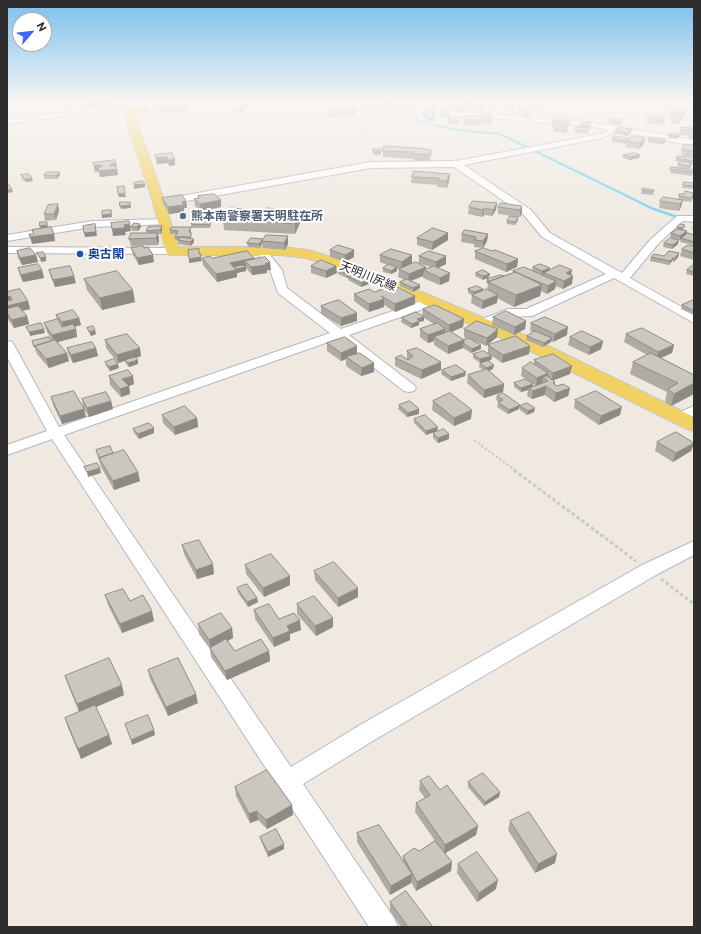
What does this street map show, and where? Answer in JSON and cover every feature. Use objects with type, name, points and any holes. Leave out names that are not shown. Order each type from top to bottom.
[{"type":"main road","points":[[139,145],[165,222],[172,251]]},
{"type":"main road","name":"天明川尻線","points":[[172,251],[262,251],[308,254],[362,272],[530,344],[694,426]]},
{"type":"street","points":[[159,203],[371,165],[456,164],[557,145]]},
{"type":"street","points":[[456,164],[527,212],[546,235],[694,319]]},
{"type":"street","points":[[482,324],[508,313],[528,313],[619,277],[654,242],[681,218],[694,219]]},
{"type":"street","points":[[7,238],[92,224],[165,222]]},
{"type":"street","points":[[8,250],[172,251]]},
{"type":"street","points":[[262,251],[276,270],[282,290],[410,388]]},
{"type":"street","points":[[7,450],[431,302]]},
{"type":"street","points":[[7,345],[56,434],[385,927]]},
{"type":"street","points":[[678,418],[694,410]]},
{"type":"street","points":[[288,781],[368,732],[649,570],[694,547]]},
{"type":"path","points":[[388,145],[397,150]]},
{"type":"path","points":[[474,440],[694,604]]},
{"type":"building","points":[[686,145],[694,145],[694,151],[682,149]]},
{"type":"building","points":[[384,146],[431,150],[431,155],[414,154],[414,152],[383,151]]},
{"type":"building","points":[[373,149],[381,149],[381,152],[373,151]]},
{"type":"building","points":[[172,153],[175,159],[168,160],[167,157],[156,158],[155,155]]},
{"type":"building","points":[[634,153],[640,155],[630,157],[623,155]]},
{"type":"building","points":[[687,155],[694,157],[694,160],[676,158],[677,156],[686,157]]},
{"type":"building","points":[[115,160],[116,163],[111,164],[111,166],[115,165],[117,169],[99,171],[98,167],[102,167],[102,165],[94,166],[93,163]]},
{"type":"building","points":[[682,161],[692,163],[689,166],[678,164]]},
{"type":"building","points":[[671,167],[694,170],[693,172],[670,169]]},
{"type":"building","points":[[414,171],[450,174],[447,181],[438,181],[439,178],[412,177]]},
{"type":"building","points":[[47,172],[60,172],[56,176],[44,175]]},
{"type":"building","points":[[29,174],[32,178],[25,179],[21,175]]},
{"type":"building","points":[[143,181],[145,184],[134,185],[134,183]]},
{"type":"building","points":[[7,182],[12,189],[7,190]]},
{"type":"building","points":[[684,182],[694,183],[694,186],[683,185]]},
{"type":"building","points":[[124,186],[125,193],[118,194],[117,187]]},
{"type":"building","points":[[643,188],[654,190],[653,192],[642,190]]},
{"type":"building","points":[[685,191],[694,193],[691,198],[679,196],[679,194],[684,194]]},
{"type":"building","points":[[214,194],[221,200],[200,204],[194,199],[199,198],[198,196]]},
{"type":"building","points":[[182,195],[186,201],[182,202],[184,205],[168,207],[162,198]]},
{"type":"building","points":[[663,197],[683,200],[680,204],[660,201]]},
{"type":"building","points":[[473,201],[497,203],[493,210],[484,208],[483,210],[469,207]]},
{"type":"building","points":[[120,202],[130,202],[130,205],[120,206]]},
{"type":"building","points":[[501,203],[522,206],[520,210],[498,207]]},
{"type":"building","points":[[58,204],[54,214],[44,214],[48,205]]},
{"type":"building","points":[[231,208],[255,210],[254,214],[268,215],[268,213],[265,212],[266,208],[279,209],[278,211],[280,212],[277,217],[287,218],[289,213],[300,213],[295,224],[223,219]]},
{"type":"building","points":[[111,210],[111,214],[102,215],[102,211]]},
{"type":"building","points":[[510,216],[518,217],[516,222],[507,221]]},
{"type":"building","points":[[211,219],[210,225],[191,224],[193,221]]},
{"type":"building","points":[[129,221],[130,224],[124,225],[125,228],[112,229],[111,223]]},
{"type":"building","points":[[40,222],[47,222],[47,225],[40,226]]},
{"type":"building","points":[[134,223],[140,224],[137,227],[131,227]]},
{"type":"building","points":[[95,224],[96,232],[84,233],[83,226]]},
{"type":"building","points":[[680,224],[685,225],[683,228],[677,227]]},
{"type":"building","points":[[162,226],[160,230],[146,231],[148,227]]},
{"type":"building","points":[[51,227],[54,234],[30,237],[29,234],[34,234],[32,230]]},
{"type":"building","points":[[172,227],[191,227],[189,232],[191,232],[191,237],[175,237],[178,231],[170,230]]},
{"type":"building","points":[[433,228],[448,233],[433,242],[417,238]]},
{"type":"building","points":[[678,229],[687,231],[680,236],[671,233]]},
{"type":"building","points":[[465,230],[488,234],[483,241],[475,240],[476,237],[462,234]]},
{"type":"building","points":[[131,233],[158,233],[156,238],[129,239]]},
{"type":"building","points":[[688,233],[694,235],[694,242],[681,238]]},
{"type":"building","points":[[266,235],[288,236],[284,243],[262,241]]},
{"type":"building","points":[[181,237],[194,239],[190,242],[178,240]]},
{"type":"building","points":[[251,238],[263,239],[259,244],[247,243]]},
{"type":"building","points":[[670,238],[679,240],[673,245],[664,243]]},
{"type":"building","points":[[338,245],[354,250],[345,255],[330,250]]},
{"type":"building","points":[[688,245],[694,246],[694,253],[682,249]]},
{"type":"building","points":[[143,246],[144,248],[148,247],[153,255],[137,258],[131,248]]},
{"type":"building","points":[[30,248],[36,255],[20,258],[17,251]]},
{"type":"building","points":[[484,248],[492,251],[495,250],[518,259],[507,264],[475,251]]},
{"type":"building","points":[[199,249],[199,254],[201,254],[201,257],[189,259],[188,250]]},
{"type":"building","points":[[391,249],[412,255],[402,262],[380,255]]},
{"type":"building","points":[[247,251],[254,258],[230,263],[236,270],[216,274],[202,258],[210,256],[212,258]]},
{"type":"building","points":[[429,251],[446,256],[436,262],[419,256]]},
{"type":"building","points":[[669,251],[679,253],[670,261],[651,257],[654,254],[664,256]]},
{"type":"building","points":[[43,252],[46,257],[40,258],[37,253]]},
{"type":"building","points":[[265,257],[270,262],[265,264],[267,265],[251,267],[245,261]]},
{"type":"building","points":[[321,260],[336,266],[326,271],[311,266]]},
{"type":"building","points":[[416,262],[426,267],[409,274],[399,269]]},
{"type":"building","points":[[38,264],[42,270],[21,275],[18,268]]},
{"type":"building","points":[[389,264],[397,267],[391,271],[383,268]]},
{"type":"building","points":[[540,264],[550,268],[542,271],[533,267]]},
{"type":"building","points":[[243,265],[246,267],[236,269],[234,267]]},
{"type":"building","points":[[560,265],[572,270],[566,273],[573,276],[564,281],[544,273]]},
{"type":"building","points":[[693,265],[694,272],[687,270]]},
{"type":"building","points":[[70,266],[74,276],[53,280],[49,270]]},
{"type":"building","points":[[434,266],[450,273],[440,278],[424,270]]},
{"type":"building","points":[[345,267],[354,271],[347,274],[338,270]]},
{"type":"building","points":[[524,267],[556,281],[548,286],[513,271]]},
{"type":"building","points":[[483,270],[490,274],[483,276],[476,273]]},
{"type":"building","points":[[117,271],[133,290],[100,298],[84,279]]},
{"type":"building","points":[[516,272],[542,285],[516,295],[488,282]]},
{"type":"building","points":[[354,273],[369,280],[361,283],[348,276]]},
{"type":"building","points":[[501,275],[504,276],[490,281],[487,279]]},
{"type":"building","points":[[407,279],[420,285],[413,288],[400,282]]},
{"type":"building","points":[[393,285],[415,296],[395,304],[381,296],[384,299],[369,304],[354,294],[369,289],[374,292]]},
{"type":"building","points":[[477,286],[483,289],[474,292],[468,289]]},
{"type":"building","points":[[20,289],[28,301],[7,306],[7,301],[12,300],[10,296],[7,297],[7,292]]},
{"type":"building","points":[[487,289],[498,295],[483,301],[472,295]]},
{"type":"building","points":[[339,300],[357,313],[341,318],[321,306]]},
{"type":"building","points":[[694,300],[694,311],[682,305]]},
{"type":"building","points":[[435,305],[464,319],[449,325],[423,309]]},
{"type":"building","points":[[18,306],[27,316],[12,320],[7,313],[7,309]]},
{"type":"building","points":[[73,310],[79,318],[62,322],[56,315]]},
{"type":"building","points":[[506,311],[526,321],[515,327],[493,317]]},
{"type":"building","points":[[416,312],[424,317],[417,319],[420,321],[412,324],[402,318]]},
{"type":"building","points":[[545,317],[568,327],[555,334],[531,323]]},
{"type":"building","points":[[58,319],[62,327],[73,324],[76,329],[52,335],[44,323]]},
{"type":"building","points":[[477,321],[498,329],[487,338],[464,329]]},
{"type":"building","points":[[41,323],[44,329],[29,332],[26,327]]},
{"type":"building","points":[[438,323],[445,329],[428,335],[420,329]]},
{"type":"building","points":[[93,326],[95,330],[90,332],[87,328]]},
{"type":"building","points":[[642,328],[674,345],[658,352],[626,334]]},
{"type":"building","points":[[450,331],[464,340],[448,346],[434,337]]},
{"type":"building","points":[[535,331],[552,338],[544,343],[527,336]]},
{"type":"building","points":[[582,331],[603,341],[590,347],[570,337]]},
{"type":"building","points":[[127,334],[140,348],[117,355],[105,340]]},
{"type":"building","points":[[516,336],[530,346],[503,355],[488,345]]},
{"type":"building","points":[[49,337],[51,341],[34,347],[32,341]]},
{"type":"building","points":[[345,337],[357,346],[341,353],[327,343]]},
{"type":"building","points":[[469,338],[481,345],[472,349],[464,344],[463,340]]},
{"type":"building","points":[[55,340],[67,353],[46,359],[35,346]]},
{"type":"building","points":[[92,342],[96,348],[71,355],[67,348]]},
{"type":"building","points":[[417,348],[441,362],[422,370],[395,358],[401,355],[408,360],[413,356],[407,351]]},
{"type":"building","points":[[484,351],[492,356],[480,359],[473,354]]},
{"type":"building","points":[[360,353],[374,363],[362,368],[346,357]]},
{"type":"building","points":[[651,353],[694,375],[694,383],[674,394],[668,389],[678,383],[633,362]]},
{"type":"building","points":[[553,354],[572,366],[553,373],[534,360]]},
{"type":"building","points":[[135,357],[138,360],[128,363],[125,360]]},
{"type":"building","points":[[114,359],[118,364],[109,367],[105,362]]},
{"type":"building","points":[[488,361],[494,365],[486,368],[480,363]]},
{"type":"building","points":[[531,362],[548,373],[537,378],[522,368]]},
{"type":"building","points":[[456,365],[466,372],[451,377],[442,370]]},
{"type":"building","points":[[487,369],[504,384],[484,390],[468,375]]},
{"type":"building","points":[[128,370],[133,376],[122,379],[129,386],[120,389],[109,376]]},
{"type":"building","points":[[547,376],[555,382],[553,383],[557,386],[563,384],[570,388],[556,393],[546,386],[533,391],[529,388],[548,381],[543,377]]},
{"type":"building","points":[[526,379],[533,384],[521,388],[514,383]]},
{"type":"building","points":[[74,391],[84,409],[60,416],[51,397]]},
{"type":"building","points":[[596,391],[622,407],[601,416],[575,400]]},
{"type":"building","points":[[106,392],[111,401],[87,408],[82,399]]},
{"type":"building","points":[[450,393],[472,410],[454,418],[433,401]]},
{"type":"building","points":[[503,393],[520,405],[509,410],[498,402],[503,400],[497,396]]},
{"type":"building","points":[[410,401],[419,409],[408,413],[399,405]]},
{"type":"building","points":[[527,403],[535,408],[528,411],[520,406]]},
{"type":"building","points":[[185,406],[197,418],[174,427],[162,415]]},
{"type":"building","points":[[425,415],[438,427],[426,431],[414,419]]},
{"type":"building","points":[[149,423],[154,428],[138,434],[133,429]]},
{"type":"building","points":[[444,429],[449,434],[438,438],[433,433]]},
{"type":"building","points":[[676,432],[694,443],[676,453],[657,442]]},
{"type":"building","points":[[110,446],[113,453],[99,458],[96,450]]},
{"type":"building","points":[[124,450],[138,472],[113,481],[99,458]]},
{"type":"building","points":[[97,463],[100,468],[87,472],[84,467]]},
{"type":"building","points":[[199,540],[213,564],[196,570],[182,545]]},
{"type":"building","points":[[271,554],[290,576],[263,588],[245,565]]},
{"type":"building","points":[[334,562],[358,588],[338,598],[314,571]]},
{"type":"building","points":[[247,584],[257,598],[247,602],[237,588]]},
{"type":"building","points":[[123,589],[130,601],[143,595],[152,611],[120,624],[105,595]]},
{"type":"building","points":[[314,596],[333,618],[315,626],[297,604]]},
{"type":"building","points":[[269,604],[279,619],[294,613],[300,620],[287,626],[290,631],[273,638],[254,610]]},
{"type":"building","points":[[221,613],[232,628],[209,640],[198,624]]},
{"type":"building","points":[[226,639],[235,651],[261,639],[269,651],[225,671],[210,648]]},
{"type":"building","points":[[109,658],[122,685],[77,704],[65,676]]},
{"type":"building","points":[[178,658],[196,694],[166,707],[148,670]]},
{"type":"building","points":[[95,705],[109,735],[78,749],[65,718]]},
{"type":"building","points":[[148,715],[154,730],[131,740],[125,724]]},
{"type":"building","points":[[267,770],[292,805],[266,820],[257,811],[249,814],[235,787]]},
{"type":"building","points":[[483,773],[500,792],[485,802],[468,782]]},
{"type":"building","points":[[429,776],[440,790],[447,785],[478,826],[445,845],[416,803],[430,795],[420,781]]},
{"type":"building","points":[[529,812],[557,854],[538,864],[510,821]]},
{"type":"building","points":[[379,825],[412,874],[391,886],[357,833]]},
{"type":"building","points":[[276,829],[284,844],[268,852],[260,837]]},
{"type":"building","points":[[435,841],[452,862],[417,882],[403,856],[414,848],[419,851]]},
{"type":"building","points":[[477,852],[498,880],[479,893],[458,864]]},
{"type":"building","points":[[406,891],[433,927],[408,927],[390,902]]},
{"type":"waterway","points":[[522,145],[625,195]]},
{"type":"waterway","points":[[625,195],[651,208],[680,218]]},
{"type":"place","name":"熊本南警察署天明駐在所","points":[[183,216]]},
{"type":"place","name":"奥古閑","points":[[80,254]]}]
